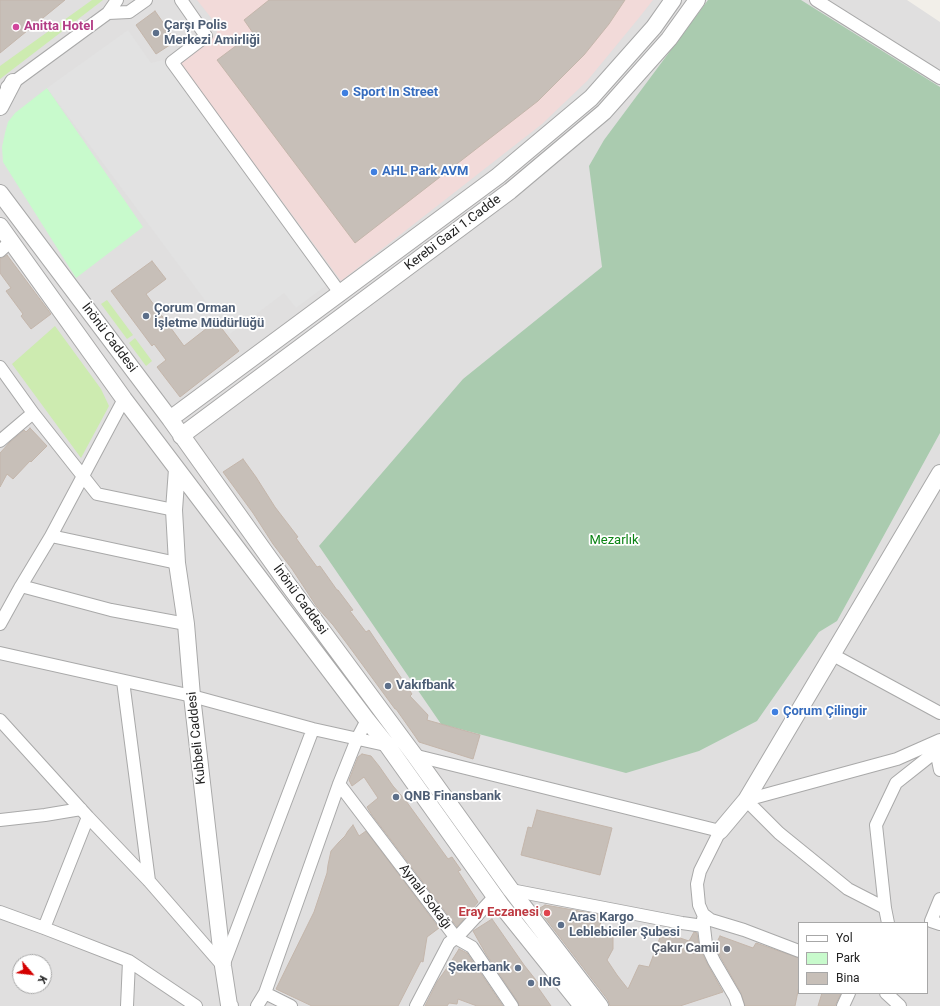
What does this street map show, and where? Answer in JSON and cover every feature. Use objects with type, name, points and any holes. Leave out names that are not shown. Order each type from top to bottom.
[{"type":"street","points":[[0,92],[108,13],[117,0]]},
{"type":"street","points":[[108,13],[129,12],[146,0]]},
{"type":"street","points":[[181,0],[206,36],[172,62],[351,309]]},
{"type":"street","name":"Kerebi Gazi 1.Cadde","points":[[170,419],[498,176],[590,98],[654,27],[673,0]]},
{"type":"street","name":"Kerebi Gazi 1.Cadde","points":[[181,436],[510,191],[604,112],[669,39],[697,0]]},
{"type":"street","points":[[816,0],[940,78]]},
{"type":"street","points":[[0,107],[13,82]]},
{"type":"street","name":"İnönü Caddesi","points":[[0,193],[170,419],[287,583],[415,756],[511,890],[600,1006]]},
{"type":"street","name":"İnönü Caddesi","points":[[0,226],[6,246],[387,745],[495,896],[582,1006]]},
{"type":"street","points":[[0,367],[33,413],[97,494],[174,510]]},
{"type":"street","points":[[0,624],[51,536],[124,400]]},
{"type":"street","points":[[0,441],[33,413]]},
{"type":"street","name":"Kubbeli Caddesi","points":[[177,469],[174,510],[176,563],[186,624],[192,696],[223,966],[230,1006]]},
{"type":"street","points":[[738,1006],[735,997],[706,944],[703,914],[697,884],[700,871],[720,831],[746,800],[940,473]]},
{"type":"street","points":[[51,536],[176,563]]},
{"type":"street","points":[[21,586],[111,610],[186,624]]},
{"type":"street","points":[[0,653],[192,696],[313,729],[387,745],[415,756],[720,831]]},
{"type":"street","points":[[833,654],[940,713]]},
{"type":"street","points":[[124,681],[149,881]]},
{"type":"street","points":[[0,720],[84,813],[149,881],[223,966],[313,729]]},
{"type":"street","points":[[258,1006],[265,993],[339,784],[357,738],[367,720]]},
{"type":"street","points":[[746,800],[940,745]]},
{"type":"street","points":[[940,745],[938,760],[940,770]]},
{"type":"street","points":[[888,922],[876,825],[896,783],[940,745]]},
{"type":"street","name":"Aynalı Sokağı","points":[[339,784],[456,938],[472,947],[512,1006]]},
{"type":"street","points":[[746,800],[779,833],[848,889],[885,908]]},
{"type":"street","points":[[0,820],[45,815],[84,813]]},
{"type":"street","points":[[44,928],[84,813]]},
{"type":"street","points":[[511,890],[703,926]]},
{"type":"street","points":[[416,1006],[449,943],[456,938],[495,896]]},
{"type":"street","points":[[940,898],[931,921],[940,924]]},
{"type":"street","points":[[0,912],[129,961],[196,1006]]},
{"type":"street","points":[[703,914],[711,920],[744,930],[798,951]]},
{"type":"street","points":[[127,1006],[129,961]]},
{"type":"street","points":[[265,993],[291,1006]]},
{"type":"street","points":[[842,1006],[848,994]]},
{"type":"street","points":[[887,994],[900,1006]]},
{"type":"shaded area","points":[[0,0],[907,0],[940,22],[940,1006],[0,1006]]},
{"type":"shaded area","name":"AHL Park AVM","points":[[197,0],[653,0],[587,81],[542,124],[341,281],[180,63],[214,37],[217,33],[216,24]]},
{"type":"shaded area","points":[[128,30],[151,63],[163,60],[327,285],[296,308],[284,293],[230,334],[47,88]]},
{"type":"green space","points":[[92,0],[103,0],[0,79],[0,66]]},
{"type":"green space","name":"Mezarlık","points":[[708,0],[801,0],[940,87],[940,433],[837,621],[819,632],[757,721],[699,751],[626,773],[441,724],[319,546],[463,379],[602,267],[589,166],[604,140]]},
{"type":"green space","points":[[47,88],[143,227],[76,278],[3,162],[2,147],[8,122],[15,113]]},
{"type":"green space","points":[[107,300],[133,335],[127,339],[101,304]]},
{"type":"green space","points":[[55,326],[101,389],[109,406],[81,458],[12,364]]},
{"type":"green space","points":[[135,338],[152,361],[146,366],[129,343]]},
{"type":"building","name":"Anitta Hotel","points":[[0,0],[65,0],[0,53]]},
{"type":"building","name":"AHL Park AVM","points":[[269,0],[625,0],[609,24],[584,55],[538,101],[355,243],[217,60],[253,33],[244,20]]},
{"type":"building","name":"Çarşı Polis Merkezi Amirliği","points":[[155,11],[176,41],[156,54],[136,25]]},
{"type":"building","points":[[7,255],[51,314],[31,329],[21,316],[23,314],[6,291],[11,288],[0,273],[0,258]]},
{"type":"building","points":[[152,261],[166,279],[146,294],[184,346],[216,321],[239,351],[180,397],[157,367],[166,360],[154,344],[152,346],[111,291]]},
{"type":"building","points":[[30,428],[47,446],[13,479],[7,474],[0,487],[0,453],[24,430],[26,432]]},
{"type":"building","points":[[243,459],[275,507],[298,537],[296,538],[317,567],[320,566],[353,610],[350,611],[366,632],[369,630],[412,694],[410,696],[428,715],[427,720],[480,735],[473,759],[419,742],[333,625],[317,607],[223,472]]},
{"type":"building","points":[[362,754],[371,756],[448,859],[452,857],[461,870],[458,871],[478,902],[457,927],[367,807],[378,798],[364,777],[352,786],[349,780],[358,757]]},
{"type":"building","points":[[537,810],[612,828],[600,875],[521,855],[528,827],[532,828]]},
{"type":"building","points":[[353,825],[359,836],[366,831],[439,928],[427,937],[423,962],[421,961],[398,1006],[312,1006],[276,989],[314,912],[327,873],[331,851]]},
{"type":"building","points":[[545,905],[602,915],[599,931],[604,931],[606,934],[613,934],[613,949],[607,960],[628,989],[639,965],[649,967],[662,932],[689,941],[694,932],[697,933],[699,947],[723,992],[680,1006],[610,1006],[608,1000],[542,914],[540,908]]},
{"type":"building","points":[[492,919],[539,984],[537,986],[551,1006],[519,1006],[518,1002],[486,954],[473,931]]},
{"type":"building","points":[[720,936],[753,948],[756,943],[798,958],[798,991],[795,1006],[745,1006],[741,993],[715,946]]},
{"type":"building","points":[[459,949],[467,953],[503,1006],[477,1006],[458,999],[457,1004],[449,1003],[447,1006],[425,1006],[437,982]]},
{"type":"building","points":[[822,994],[841,994],[835,1006],[818,1006]]},
{"type":"place","name":"Anitta Hotel","points":[[16,27]]},
{"type":"place","name":"Çarşı Polis Merkezi Amirliği","points":[[156,33]]},
{"type":"place","name":"Sport In Street","points":[[345,93]]},
{"type":"place","name":"AHL Park AVM","points":[[374,172]]},
{"type":"place","name":"Çorum Orman İşletme Müdürlüğü","points":[[146,316]]},
{"type":"place","name":"Vakıfbank","points":[[388,686]]},
{"type":"place","name":"Çorum Çilingir","points":[[775,712]]},
{"type":"place","name":"QNB Finansbank","points":[[396,797]]},
{"type":"place","name":"Eray Eczanesi","points":[[547,913]]},
{"type":"place","name":"Aras Kargo Leblebiciler Şubesi","points":[[561,925]]},
{"type":"place","name":"Çakır Camii","points":[[727,949]]},
{"type":"place","name":"Şekerbank","points":[[518,968]]},
{"type":"place","name":"ING","points":[[531,983]]}]
